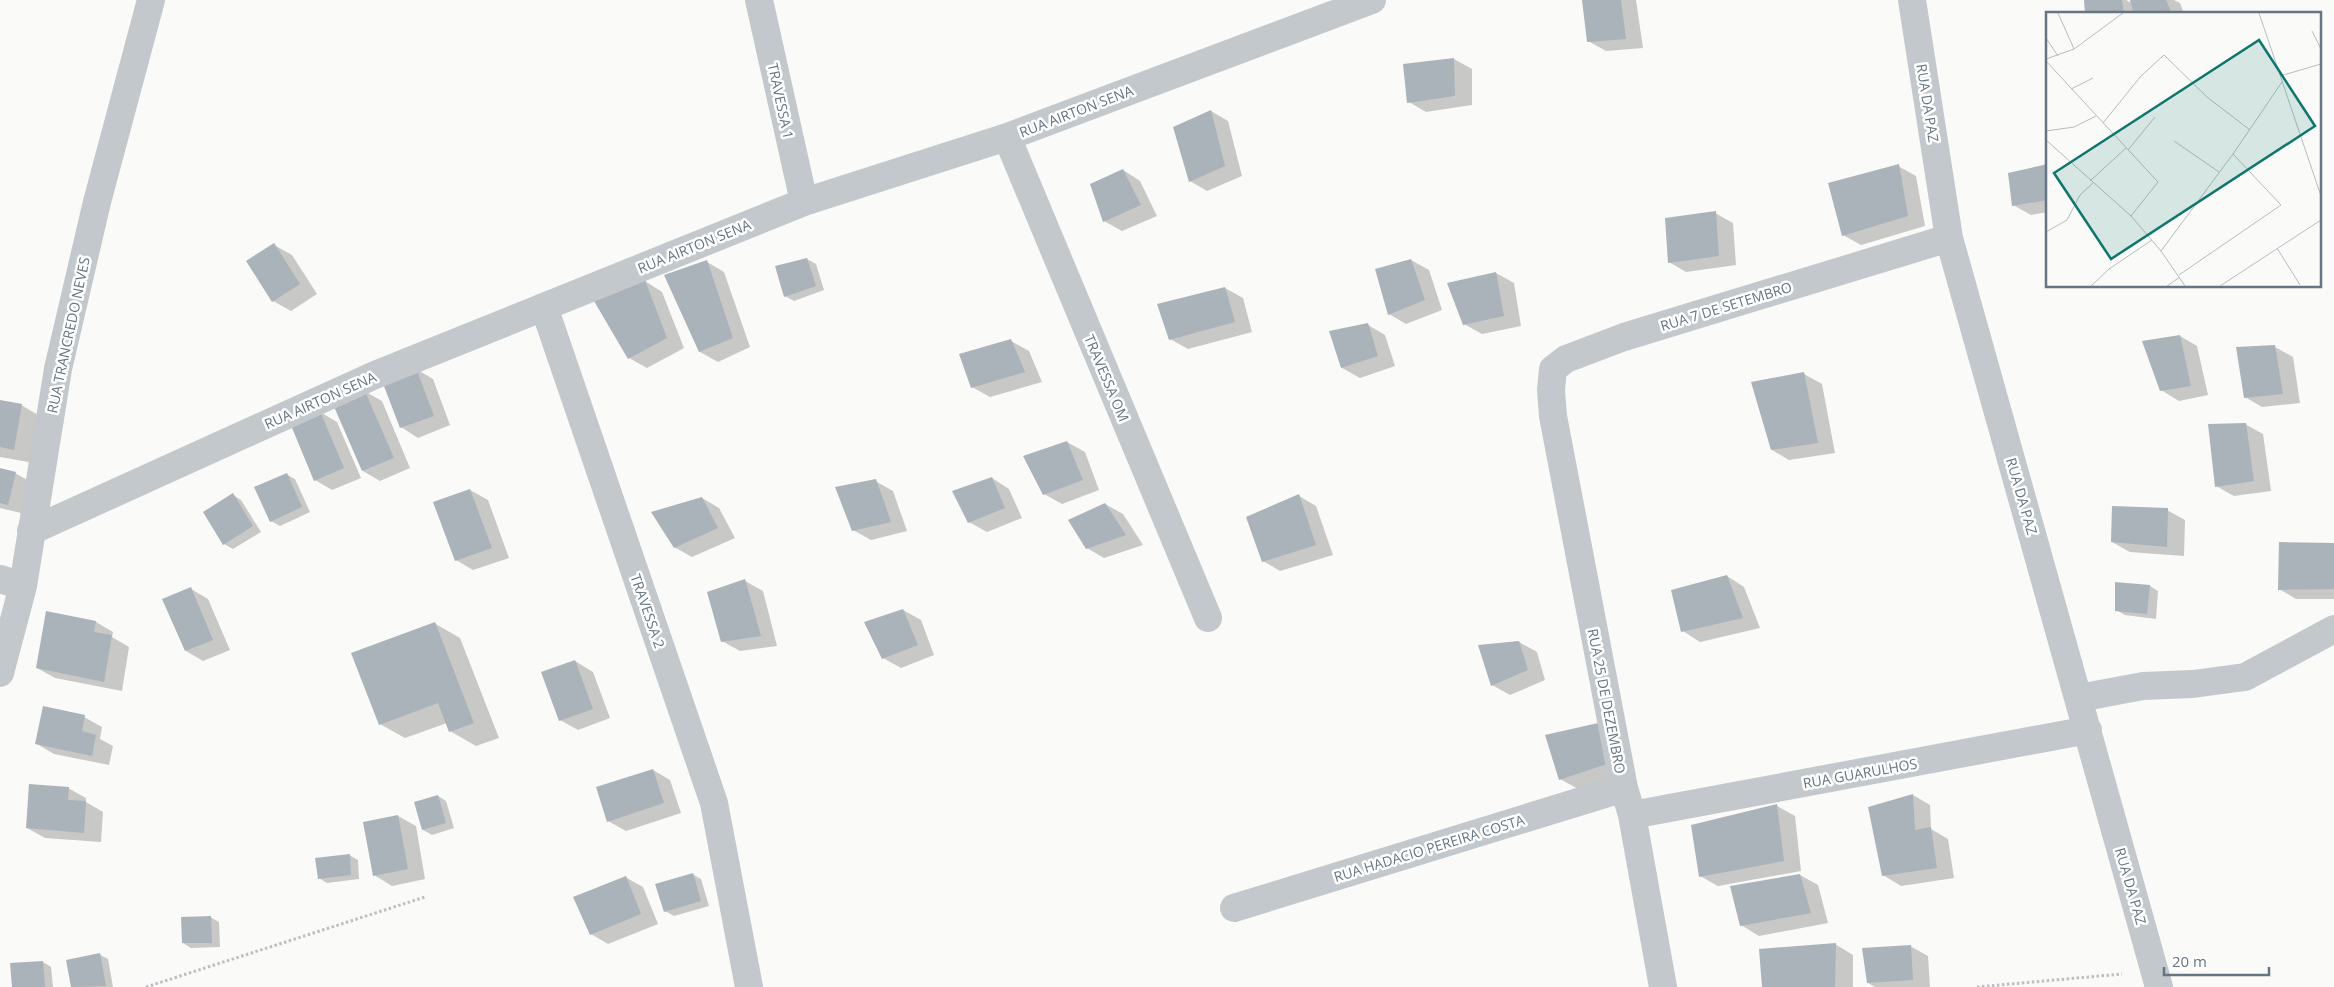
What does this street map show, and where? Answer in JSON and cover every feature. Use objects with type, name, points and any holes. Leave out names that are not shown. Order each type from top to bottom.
[{"type":"street","name":"RUA TRANCREDO NEVES","points":[[0,673],[12,583],[31,531],[58,369],[97,202],[151,0]]},
{"type":"street","name":"TRAVESSA 1","points":[[759,0],[804,202]]},
{"type":"street","name":"RUA AIRTON SENA","points":[[31,531],[375,376],[804,202],[1007,137],[1372,0]]},
{"type":"street","name":"RUA DA PAZ","points":[[1912,0],[1949,238],[2157,979]]},
{"type":"street","name":"TRAVESSA OM","points":[[1007,137],[1208,618]]},
{"type":"street","name":"RUA 7 DE SETEMBRO","points":[[1553,416],[1552,373],[1555,366],[1566,359],[1624,337],[1949,238]]},
{"type":"street","name":"TRAVESSA 2","points":[[544,307],[714,803],[749,987]]},
{"type":"street","name":"RUA 25 DE DEZEMBRO","points":[[1553,416],[1624,788],[1632,815],[1663,987]]},
{"type":"street","points":[[2079,698],[2144,686],[2193,684],[2245,677],[2334,629]]},
{"type":"street","name":"RUA GUARULHOS","points":[[1632,815],[2088,730]]},
{"type":"street","name":"RUA HADACIO PEREIRA COSTA","points":[[1234,908],[1624,788]]},
{"type":"path","points":[[146,987],[425,897]]},
{"type":"path","points":[[1977,987],[2157,979]]},
{"type":"building","points":[[1582,0],[1621,0],[1626,39],[1587,42]]},
{"type":"building","points":[[2084,0],[2122,0],[2124,12],[2085,12]]},
{"type":"building","points":[[2130,0],[2166,0],[2171,12],[2133,12]]},
{"type":"building","points":[[1454,58],[1455,96],[1407,103],[1403,64]]},
{"type":"building","points":[[1211,110],[1225,166],[1189,182],[1173,127]]},
{"type":"building","points":[[1899,164],[1908,216],[1842,236],[1828,183]]},
{"type":"building","points":[[2046,164],[2046,200],[2012,206],[2008,173]]},
{"type":"building","points":[[1123,169],[1141,205],[1103,222],[1090,184]]},
{"type":"building","points":[[1716,211],[1719,256],[1668,263],[1665,218]]},
{"type":"building","points":[[274,243],[300,284],[272,302],[246,261]]},
{"type":"building","points":[[807,258],[816,286],[784,297],[775,266]]},
{"type":"building","points":[[1411,259],[1425,300],[1388,315],[1375,269]]},
{"type":"building","points":[[707,260],[733,338],[699,352],[664,275]]},
{"type":"building","points":[[1496,272],[1504,316],[1463,325],[1447,283]]},
{"type":"building","points":[[645,280],[667,338],[628,359],[594,301]]},
{"type":"building","points":[[1225,287],[1235,322],[1169,340],[1157,304]]},
{"type":"building","points":[[1368,323],[1378,356],[1341,368],[1329,331]]},
{"type":"building","points":[[2180,335],[2191,386],[2160,391],[2142,341]]},
{"type":"building","points":[[1011,339],[1025,372],[971,388],[959,354]]},
{"type":"building","points":[[2275,345],[2283,394],[2244,398],[2236,347]]},
{"type":"building","points":[[416,368],[434,416],[400,428],[382,381]]},
{"type":"building","points":[[1804,372],[1818,443],[1771,450],[1751,382]]},
{"type":"building","points":[[364,389],[394,458],[362,471],[332,402]]},
{"type":"building","points":[[0,400],[22,404],[14,450],[0,447]]},
{"type":"building","points":[[320,411],[344,468],[314,481],[290,423]]},
{"type":"building","points":[[2246,423],[2254,481],[2215,487],[2208,424]]},
{"type":"building","points":[[1067,441],[1083,480],[1043,495],[1023,456]]},
{"type":"building","points":[[0,468],[16,472],[8,505],[0,503]]},
{"type":"building","points":[[287,473],[302,507],[270,522],[254,487]]},
{"type":"building","points":[[992,477],[1005,508],[968,523],[952,491]]},
{"type":"building","points":[[876,479],[891,522],[852,531],[835,487]]},
{"type":"building","points":[[470,489],[492,548],[455,561],[433,502]]},
{"type":"building","points":[[233,493],[253,526],[223,545],[203,512]]},
{"type":"building","points":[[1299,494],[1316,545],[1262,562],[1246,517]]},
{"type":"building","points":[[702,497],[718,528],[674,548],[651,512]]},
{"type":"building","points":[[1105,503],[1126,535],[1086,549],[1068,520]]},
{"type":"building","points":[[2112,506],[2168,508],[2167,547],[2111,542]]},
{"type":"building","points":[[2279,542],[2334,543],[2334,589],[2278,590]]},
{"type":"building","points":[[1727,575],[1743,618],[1681,632],[1671,590]]},
{"type":"building","points":[[745,579],[761,636],[721,642],[707,592]]},
{"type":"building","points":[[2115,582],[2150,585],[2147,614],[2115,611]]},
{"type":"building","points":[[191,587],[213,640],[185,651],[162,599]]},
{"type":"building","points":[[903,609],[918,645],[882,659],[864,622]]},
{"type":"building","points":[[46,611],[96,621],[94,632],[112,635],[104,682],[36,668]]},
{"type":"building","points":[[435,622],[474,723],[449,732],[438,703],[379,725],[351,653]]},
{"type":"building","points":[[1519,641],[1528,670],[1491,686],[1478,645]]},
{"type":"building","points":[[575,660],[593,709],[559,721],[541,672]]},
{"type":"building","points":[[43,706],[85,715],[82,731],[96,735],[92,756],[35,744]]},
{"type":"building","points":[[1598,723],[1610,763],[1559,780],[1545,735]]},
{"type":"building","points":[[653,769],[664,803],[607,822],[596,787]]},
{"type":"building","points":[[29,784],[69,787],[68,800],[86,801],[84,833],[26,828]]},
{"type":"building","points":[[1913,794],[1915,830],[1931,827],[1937,868],[1882,876],[1868,807]]},
{"type":"building","points":[[438,795],[446,823],[422,830],[414,802]]},
{"type":"building","points":[[1777,804],[1784,861],[1699,877],[1691,825]]},
{"type":"building","points":[[398,815],[408,869],[373,876],[363,822]]},
{"type":"building","points":[[350,854],[351,875],[318,879],[315,858]]},
{"type":"building","points":[[693,873],[701,901],[664,912],[655,884]]},
{"type":"building","points":[[1800,874],[1811,913],[1740,926],[1730,886]]},
{"type":"building","points":[[626,876],[641,914],[590,935],[573,897]]},
{"type":"building","points":[[211,916],[212,943],[182,943],[181,917]]},
{"type":"building","points":[[1836,943],[1835,987],[1762,987],[1759,949]]},
{"type":"building","points":[[1911,945],[1913,980],[1867,983],[1862,948]]},
{"type":"building","points":[[100,953],[106,986],[71,987],[66,960]]},
{"type":"building","points":[[43,961],[45,987],[12,987],[10,963]]}]
